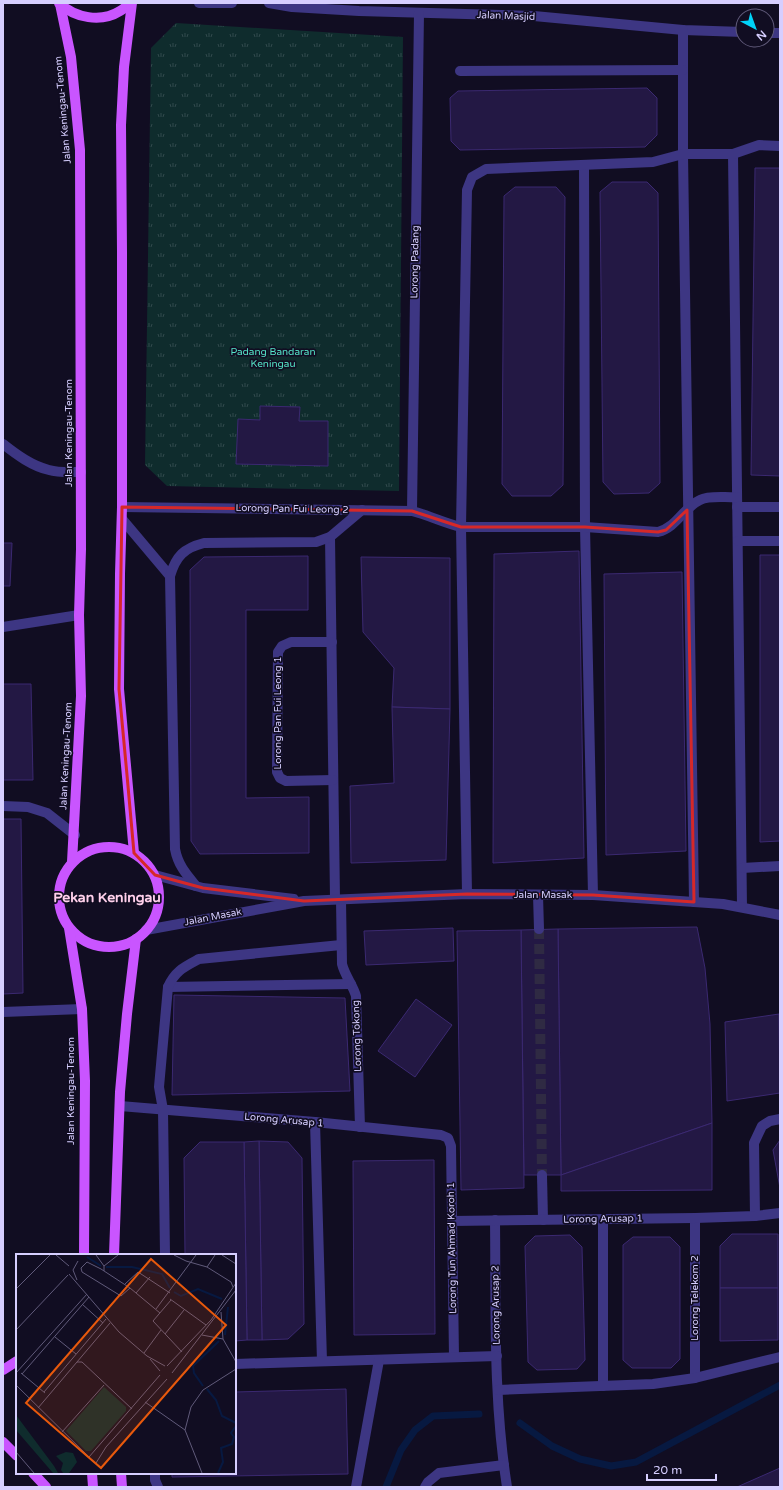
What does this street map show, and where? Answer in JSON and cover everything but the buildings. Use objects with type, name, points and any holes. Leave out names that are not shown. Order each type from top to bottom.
[{"type":"main road","points":[[60,4],[74,13],[89,18],[105,17],[120,12],[131,3]]},
{"type":"main road","points":[[131,3],[124,67],[121,125],[122,519],[119,689],[134,853]]},
{"type":"main road","name":"Jalan Keningau-Tenom","points":[[60,4],[71,56],[80,150],[81,696],[75,835],[72,862]]},
{"type":"main road","points":[[101,847],[118,847],[134,853],[146,862],[155,875],[159,890],[158,906],[154,919],[146,930],[136,939],[123,945],[108,947],[93,944],[80,938],[69,928],[62,916],[59,902],[59,888],[64,874],[72,862],[86,852],[101,847]]},
{"type":"main road","name":"Jalan Keningau-Tenom","points":[[69,928],[82,1009],[84,1081],[84,1254]]},
{"type":"main road","points":[[114,1254],[120,1106],[127,1014],[136,939]]},
{"type":"main road","points":[[3,1370],[16,1362]]},
{"type":"main road","points":[[3,1442],[16,1455]]},
{"type":"main road","points":[[34,1474],[46,1487]]},
{"type":"main road","points":[[92,1474],[92,1487]]},
{"type":"main road","points":[[121,1474],[122,1487]]},
{"type":"street","points":[[199,3],[232,3]]},
{"type":"street","name":"Jalan Masjid","points":[[269,3],[299,7],[534,16],[682,30],[735,32]]},
{"type":"street","name":"Lorong Padang","points":[[412,511],[419,12]]},
{"type":"street","points":[[682,30],[687,510],[694,902]]},
{"type":"street","points":[[460,71],[683,70]]},
{"type":"street","points":[[467,894],[460,527],[467,190],[472,177],[486,169],[653,162],[683,154],[733,154],[759,145],[780,146]]},
{"type":"street","points":[[733,154],[742,907]]},
{"type":"street","points":[[584,165],[585,526],[593,895]]},
{"type":"street","points":[[3,444],[18,456],[37,467],[50,471],[81,472]]},
{"type":"street","points":[[362,510],[412,511],[425,514],[447,524],[460,527],[585,526],[658,532],[666,530],[700,500],[737,502],[780,507]]},
{"type":"street","name":"Lorong Pan Fui Leong 2","points":[[122,507],[362,510]]},
{"type":"street","name":"Lorong Pan Fui Leong 2","points":[[196,886],[182,869],[177,859],[175,849],[170,576],[175,561],[184,551],[204,543],[316,542],[330,537],[362,510]]},
{"type":"street","points":[[122,519],[170,576]]},
{"type":"street","points":[[330,537],[333,780],[338,899]]},
{"type":"street","points":[[738,541],[780,541]]},
{"type":"street","points":[[3,627],[80,615]]},
{"type":"street","name":"Lorong Pan Fui Leong 1","points":[[332,642],[291,642],[282,646],[278,652],[278,772],[280,778],[286,781],[333,780]]},
{"type":"street","points":[[3,806],[28,807],[47,813],[75,835]]},
{"type":"street","points":[[742,868],[780,866]]},
{"type":"street","name":"Jalan Masak","points":[[155,875],[204,888],[304,900],[467,894],[593,895],[742,907],[780,915]]},
{"type":"street","points":[[538,895],[539,929]]},
{"type":"street","name":"Lorong Tokong","points":[[338,899],[344,973],[356,996],[360,1127]]},
{"type":"street","name":"Jalan Masak","points":[[146,930],[304,900]]},
{"type":"street","points":[[165,1254],[163,1110],[158,1087],[168,987],[173,976],[184,966],[199,959],[342,945]]},
{"type":"street","points":[[168,987],[351,984]]},
{"type":"street","points":[[3,1012],[82,1009]]},
{"type":"street","name":"Lorong Arusap 1","points":[[120,1106],[315,1122],[441,1135],[448,1138]]},
{"type":"street","points":[[755,1216],[754,1143],[762,1126],[770,1121],[780,1119]]},
{"type":"street","points":[[315,1122],[322,1361]]},
{"type":"street","name":"Lorong Tun Ahmad Koroh 1","points":[[448,1138],[451,1146],[454,1357]]},
{"type":"street","points":[[542,1175],[543,1220]]},
{"type":"street","name":"Lorong Arusap 1","points":[[452,1221],[695,1218],[755,1216],[780,1213]]},
{"type":"street","name":"Lorong Telekom 2","points":[[695,1218],[695,1378]]},
{"type":"street","points":[[603,1219],[603,1386]]},
{"type":"street","name":"Lorong Arusap 2","points":[[495,1220],[498,1390],[507,1487]]},
{"type":"street","points":[[236,1364],[497,1356]]},
{"type":"street","points":[[498,1390],[653,1384],[695,1378],[780,1357]]},
{"type":"street","points":[[356,1487],[379,1360]]},
{"type":"street","points":[[425,1487],[428,1482],[440,1473],[504,1465]]},
{"type":"street","points":[[155,1474],[158,1487]]},
{"type":"highlighted area","points":[[122,507],[412,511],[461,527],[585,527],[658,532],[666,530],[687,510],[694,902],[593,895],[467,894],[304,901],[203,888],[155,875],[134,853],[119,689]]},
{"type":"green space","name":"Padang Bandaran Keningau","points":[[176,23],[403,37],[399,491],[167,486],[145,465],[151,48]]},
{"type":"waterway","points":[[520,1423],[552,1446],[580,1459],[611,1466],[636,1462],[780,1385]]},
{"type":"waterway","points":[[386,1487],[401,1450],[415,1430],[433,1416],[479,1414]]},
{"type":"tunnel","points":[[539,929],[542,1175]]},
{"type":"district","name":"Pekan Keningau","points":[[107,897]]}]
